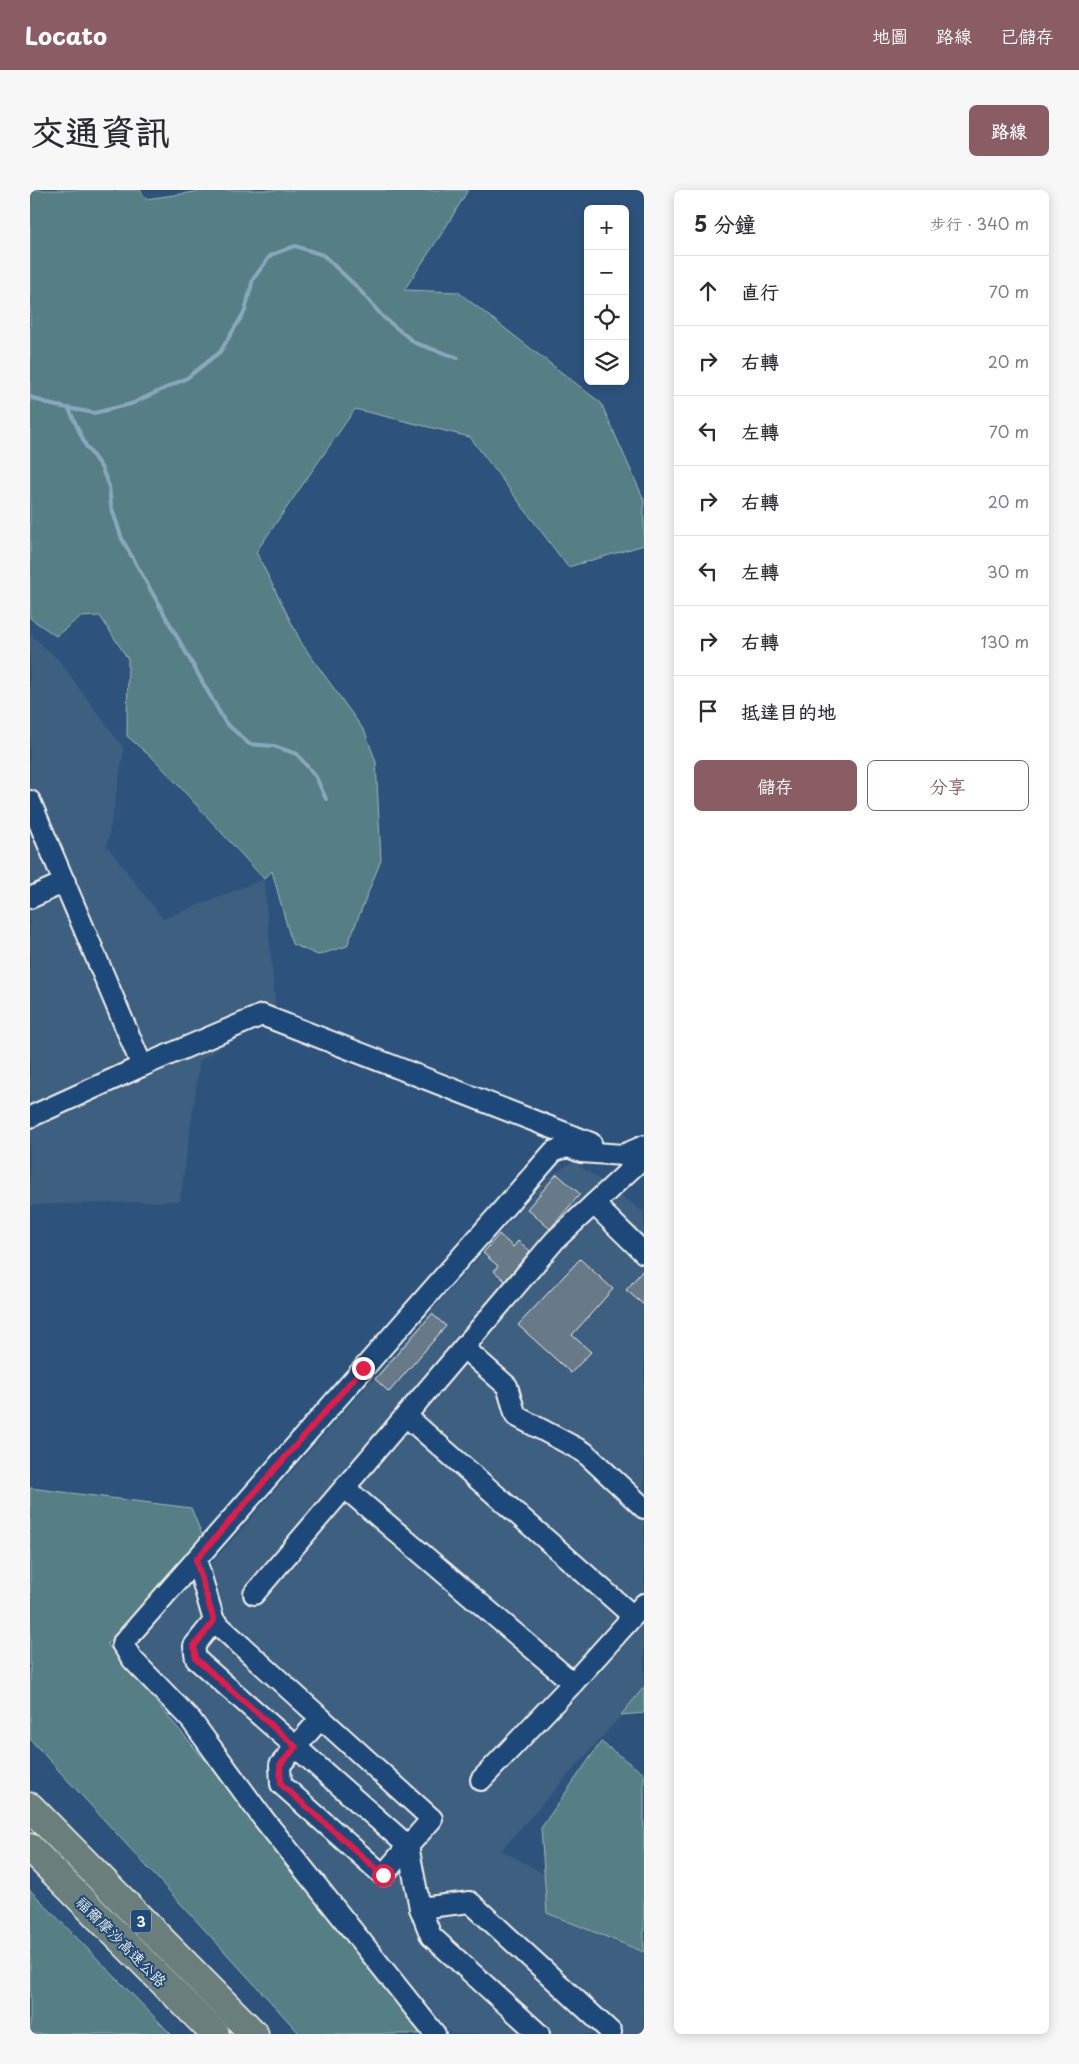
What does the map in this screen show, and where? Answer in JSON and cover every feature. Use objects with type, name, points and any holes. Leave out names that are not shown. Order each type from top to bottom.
[{"type":"highway","name":"福爾摩沙高速公路","points":[[30,1808],[254,2034]]},
{"type":"highway","name":"福爾摩沙高速公路","points":[[30,1848],[215,2034]]},
{"type":"street","points":[[30,801],[142,1066]]},
{"type":"street","points":[[30,898],[65,882]]},
{"type":"street","points":[[30,1117],[142,1066],[262,1015],[623,1155]]},
{"type":"street","points":[[435,2034],[262,1817],[191,1720],[133,1660],[122,1644],[554,1151],[568,1147],[581,1152],[623,1155],[644,1146]]},
{"type":"street","points":[[254,1594],[555,1240],[644,1157]]},
{"type":"street","points":[[594,1204],[644,1253]]},
{"type":"street","points":[[464,1348],[507,1386],[516,1416],[584,1452],[644,1508]]},
{"type":"street","points":[[406,1416],[638,1610],[573,1683],[481,1780]]},
{"type":"street","points":[[345,1488],[573,1683]]},
{"type":"street","points":[[196,1560],[214,1621],[321,1718],[432,1819],[383,1875],[281,1784],[280,1765],[321,1718]]},
{"type":"street","points":[[214,1621],[194,1646],[196,1659],[408,1846],[420,1908],[431,1936],[539,2034]]},
{"type":"street","points":[[420,1908],[470,1902],[616,2033]]},
{"type":"shaded area","points":[[30,634],[58,659],[124,749],[107,846],[163,919],[264,879],[276,1012],[200,1060],[180,1201],[30,1205]]},
{"type":"shaded area","points":[[573,1161],[644,1212],[644,1690],[501,1850],[644,1929],[644,2034],[451,2034],[138,1645],[194,1577],[204,1585],[212,1563],[548,1178]]},
{"type":"green space","points":[[30,190],[140,190],[146,199],[209,190],[468,190],[404,290],[458,292],[601,403],[644,500],[644,545],[568,567],[470,437],[355,409],[256,552],[302,644],[365,732],[376,762],[381,860],[347,946],[318,955],[292,944],[272,871],[264,879],[157,762],[127,736],[128,659],[100,616],[80,617],[56,636],[30,618]]},
{"type":"green space","points":[[30,1488],[191,1508],[203,1537],[107,1644],[215,1772],[425,2034],[300,2034],[30,1739]]},
{"type":"green space","points":[[644,1687],[644,1713],[621,1715]]},
{"type":"green space","points":[[601,1742],[644,1774],[644,1952],[547,1913],[541,1828]]},
{"type":"green space","points":[[30,1890],[171,2034],[30,2034]]},
{"type":"building","points":[[557,1174],[580,1194],[550,1229],[527,1209]]},
{"type":"building","points":[[499,1234],[513,1247],[518,1241],[530,1251],[505,1281],[494,1271],[498,1266],[483,1253]]},
{"type":"building","points":[[580,1259],[613,1289],[572,1335],[591,1352],[571,1373],[518,1325]]},
{"type":"building","points":[[644,1269],[644,1305],[626,1290]]},
{"type":"building","points":[[432,1314],[446,1326],[389,1392],[375,1379]]},
{"type":"waterway","points":[[30,397],[52,405],[94,413],[131,404],[187,378],[220,352],[245,311],[253,279],[271,255],[295,246],[323,255],[357,287],[383,317],[415,343],[458,358]]},
{"type":"waterway","points":[[69,409],[86,446],[101,467],[109,486],[111,506],[122,539],[225,722],[249,744],[274,746],[297,754],[316,777],[326,799]]},
{"type":"route","points":[[363,1368],[196,1560],[214,1621],[194,1646],[196,1659],[296,1747],[280,1765],[281,1784],[383,1875]]}]
